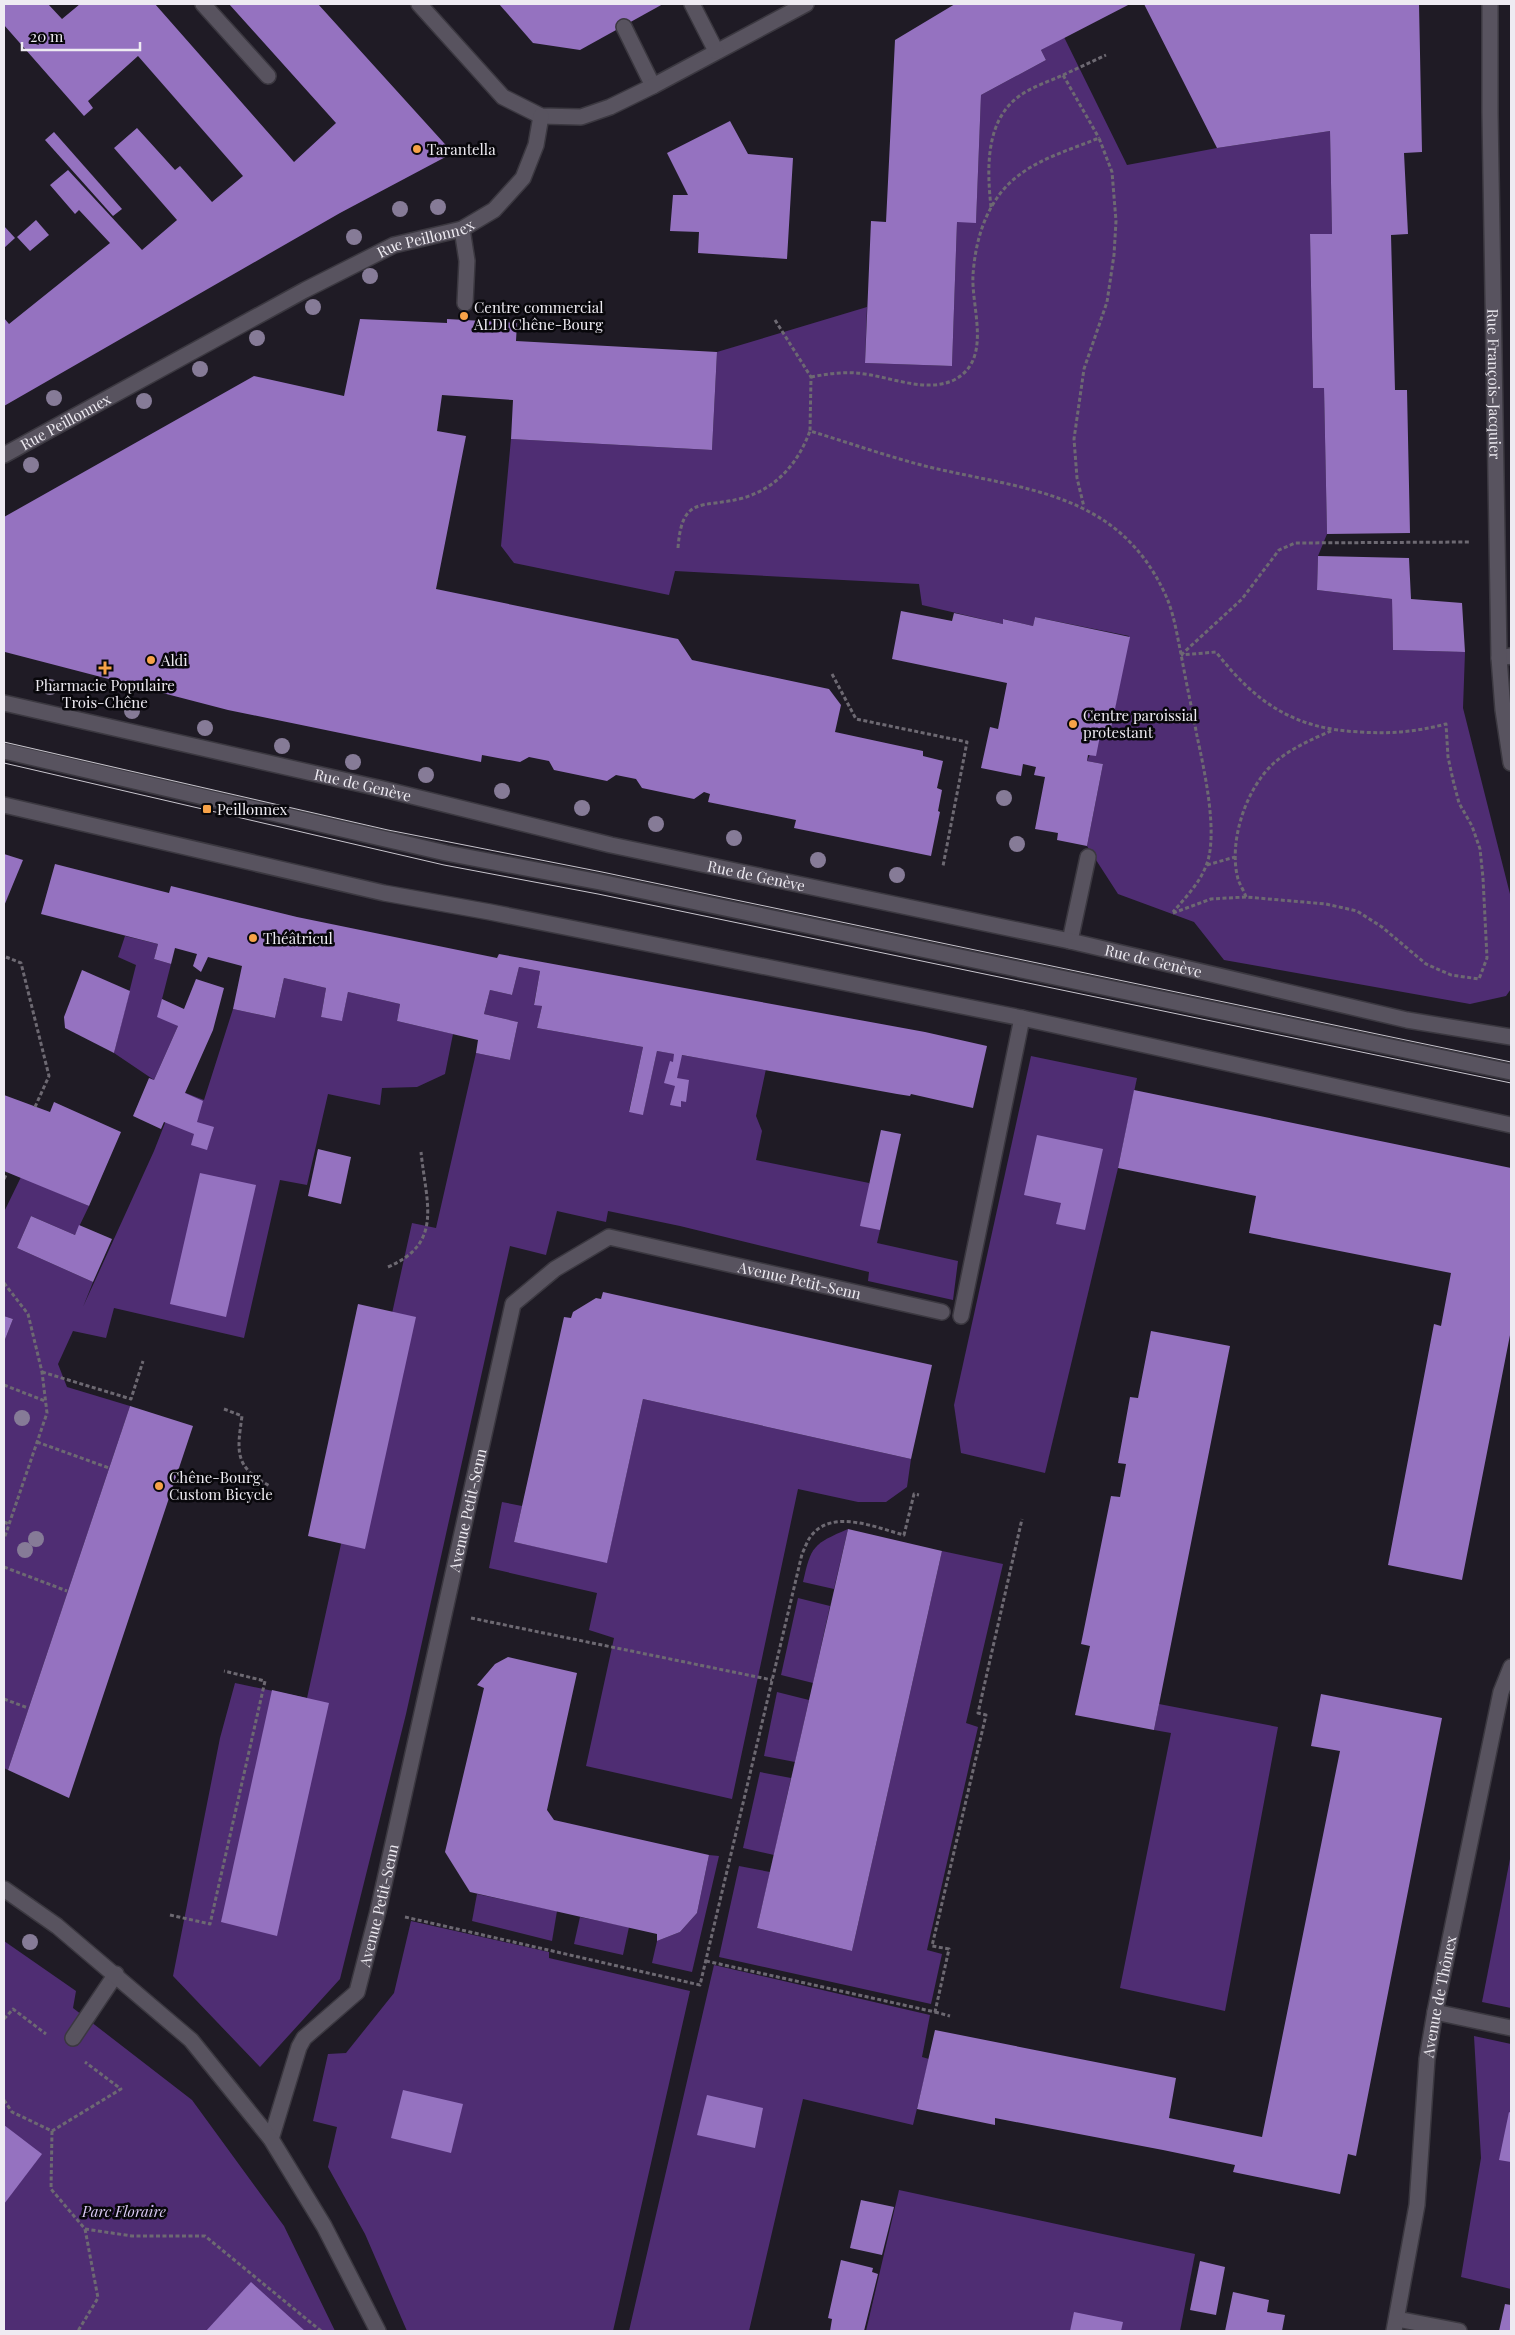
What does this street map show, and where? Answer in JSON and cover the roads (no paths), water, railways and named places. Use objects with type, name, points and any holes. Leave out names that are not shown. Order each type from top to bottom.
[{"type":"street","points":[[203,4],[268,76]]},
{"type":"street","points":[[419,4],[503,97],[542,116],[581,117],[610,107],[653,86],[806,4]]},
{"type":"street","points":[[692,4],[716,52]]},
{"type":"street","name":"Rue François-Jacquier","points":[[1490,4],[1490,113],[1498,542],[1505,657],[1503,710],[1511,763]]},
{"type":"street","points":[[624,27],[653,86]]},
{"type":"street","name":"Rue Peillonnex","points":[[4,456],[305,290],[394,245],[462,230],[494,210],[523,178],[536,145],[542,116]]},
{"type":"street","points":[[462,230],[467,261],[465,302]]},
{"type":"street","name":"Rue de Genève","points":[[4,703],[383,789],[620,847],[1070,941],[1407,1020],[1511,1037]]},
{"type":"street","points":[[4,751],[446,853],[600,882],[1511,1072]]},
{"type":"street","points":[[4,805],[384,893],[510,915],[1022,1018],[1511,1125]]},
{"type":"street","points":[[1070,941],[1088,857]]},
{"type":"street","points":[[961,1316],[1022,1018]]},
{"type":"street","name":"Avenue Petit-Senn","points":[[271,2139],[304,2038],[357,1992],[378,1911],[513,1304],[555,1268],[609,1237],[942,1312]]},
{"type":"street","name":"Avenue de Thônex","points":[[1395,2325],[1417,2205],[1428,2059],[1435,2012],[1501,1692],[1511,1668]]},
{"type":"street","points":[[4,1889],[57,1926],[116,1974],[191,2040],[271,2139],[324,2226],[378,2331]]},
{"type":"street","points":[[73,2038],[116,1974]]},
{"type":"street","points":[[1435,2012],[1511,2028]]},
{"type":"street","points":[[1395,2325],[1459,2331]]},
{"type":"tram line","points":[[4,742],[388,830],[602,872],[1511,1062]]},
{"type":"tram line","points":[[4,763],[444,865],[598,894],[1511,1083]]},
{"type":"place","name":"Tarantella","points":[[417,149]]},
{"type":"place","name":"Centre commercial ALDI Chêne-Bourg","points":[[464,316]]},
{"type":"place","name":"Aldi","points":[[151,660]]},
{"type":"place","name":"Pharmacie Populaire Trois-Chêne","points":[[105,668]]},
{"type":"place","name":"Centre paroissial protestant","points":[[1073,724]]},
{"type":"place","name":"Peillonnex","points":[[207,809]]},
{"type":"place","name":"Théâtricul","points":[[253,938]]},
{"type":"place","name":"Chêne-Bourg Custom Bicycle","points":[[159,1486]]},
{"type":"park label","name":"Parc Floraire","points":[[124,2211]]}]
